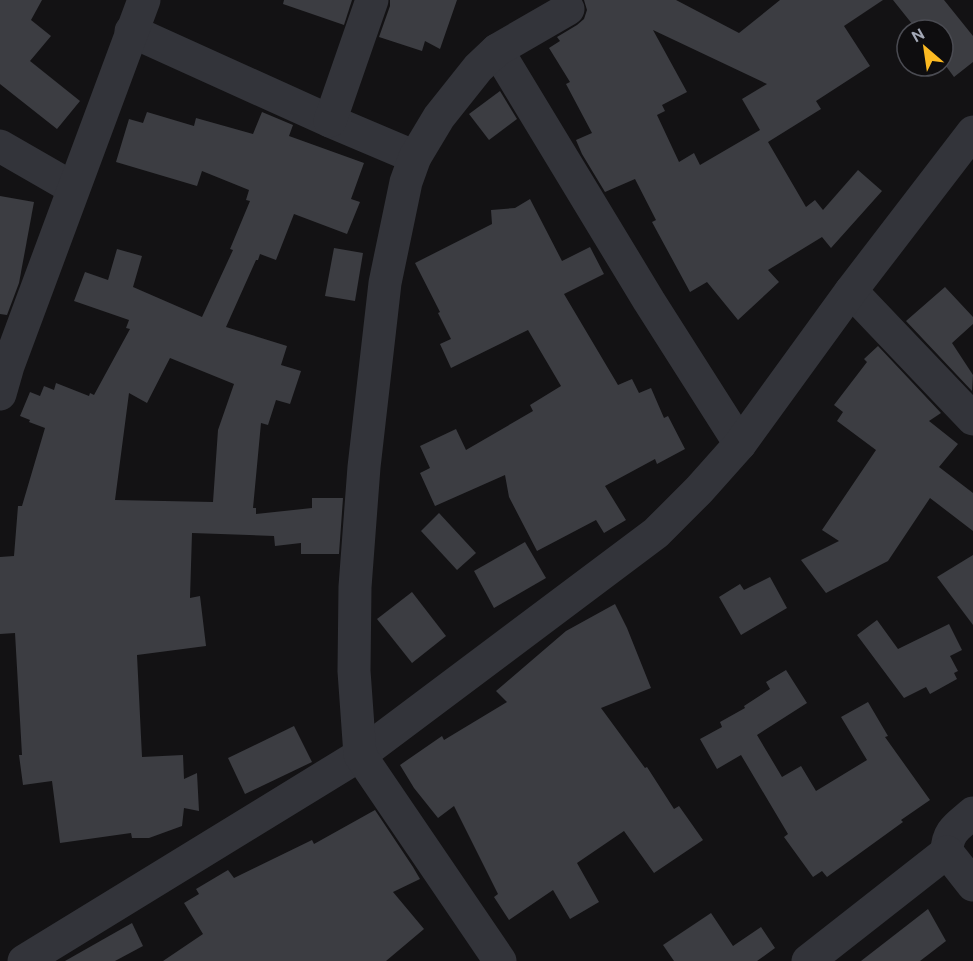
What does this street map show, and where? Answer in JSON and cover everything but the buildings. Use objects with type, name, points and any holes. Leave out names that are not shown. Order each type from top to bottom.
[{"type":"street","points":[[0,394],[8,366],[73,188],[144,0]]},
{"type":"street","points":[[330,121],[372,0]]},
{"type":"street","points":[[500,961],[360,755],[354,671],[355,587],[364,467],[385,283],[406,182],[415,157],[439,117],[478,68],[497,50],[568,9]]},
{"type":"street","points":[[131,32],[415,157]]},
{"type":"street","points":[[497,50],[649,301],[740,444]]},
{"type":"street","points":[[24,961],[360,755],[656,533],[740,444],[851,291],[973,132]]},
{"type":"street","points":[[0,146],[73,188]]},
{"type":"street","points":[[851,291],[973,419]]},
{"type":"street","points":[[973,813],[954,828],[947,841],[947,852],[973,885]]},
{"type":"street","points":[[808,961],[947,852]]}]
